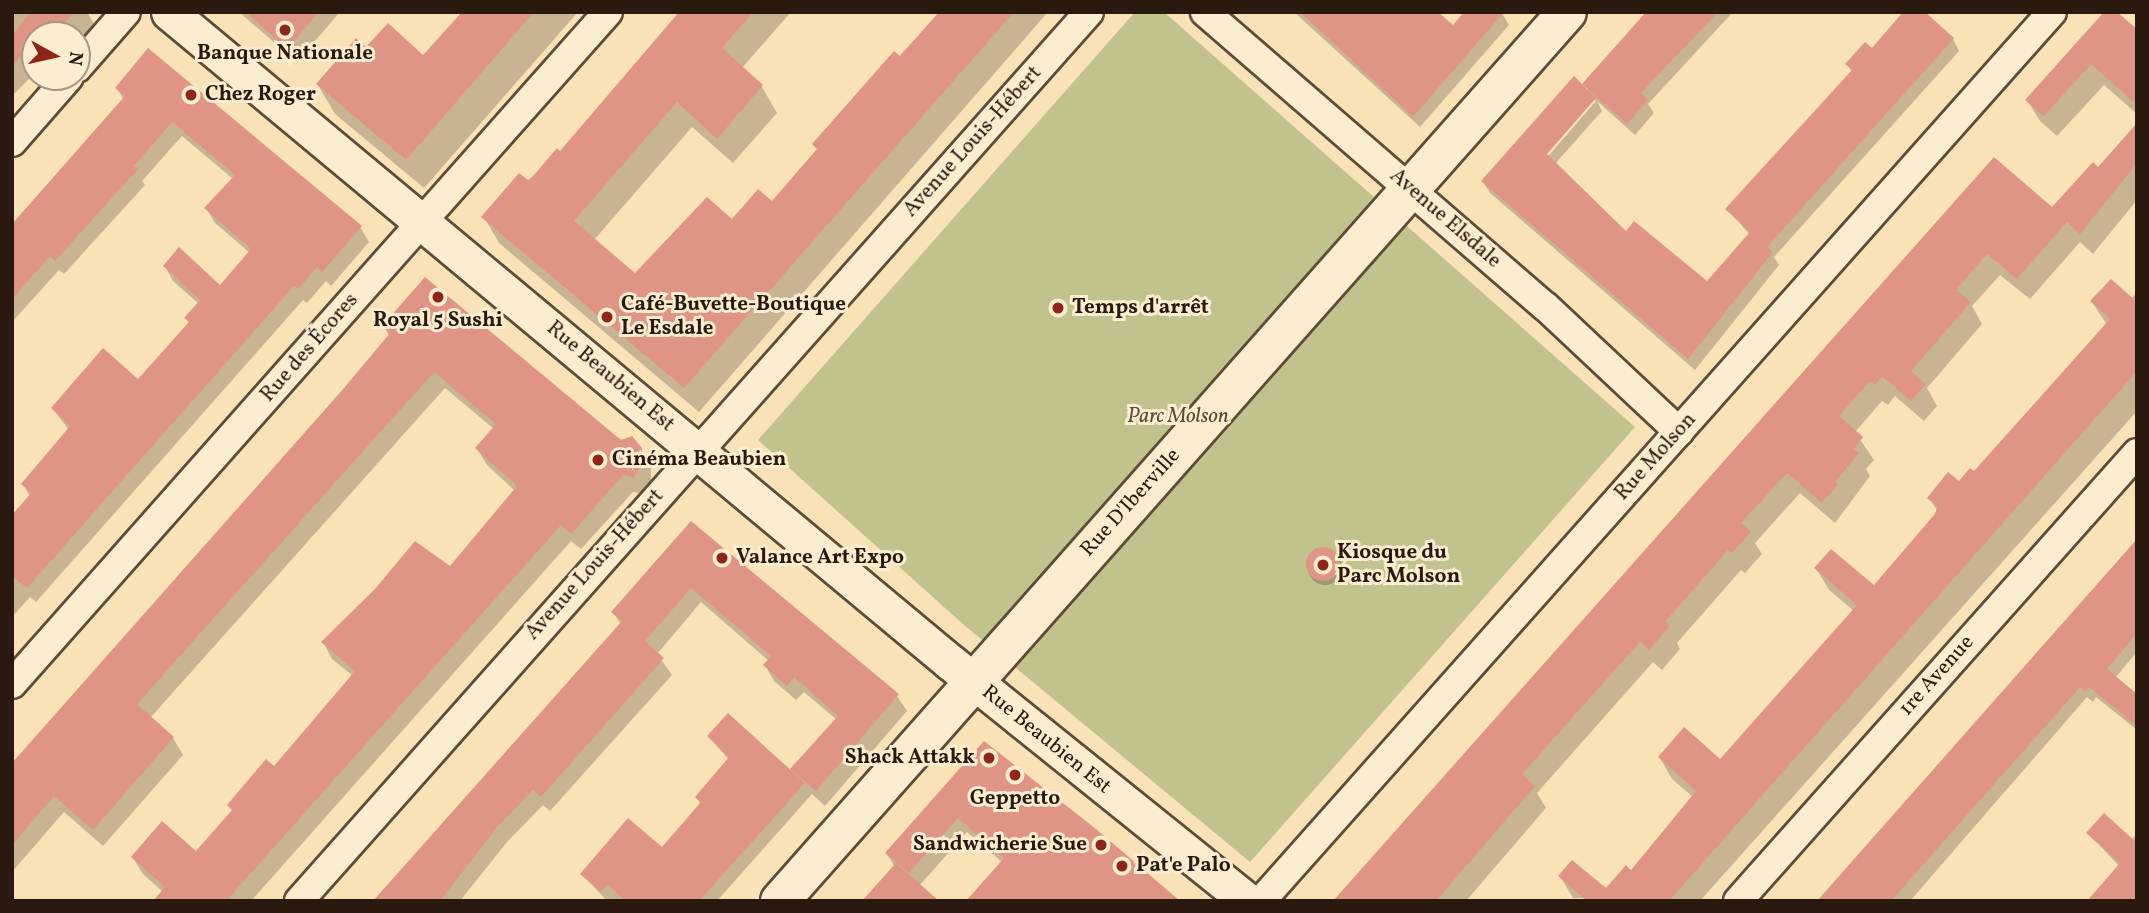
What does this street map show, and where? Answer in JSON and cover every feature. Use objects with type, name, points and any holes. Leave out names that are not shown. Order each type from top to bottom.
[{"type":"main road","name":"Rue D'Iberville","points":[[780,901],[1567,12]]},
{"type":"street","points":[[91,52],[126,12]]},
{"type":"street","name":"Rue Beaubien Est","points":[[169,12],[423,220],[974,681],[1247,901]]},
{"type":"street","name":"Rue des Écores","points":[[12,684],[608,12]]},
{"type":"street","name":"Avenue Louis-Hébert","points":[[299,901],[1089,12]]},
{"type":"street","name":"Avenue Elsdale","points":[[1205,12],[1545,306],[1679,432]]},
{"type":"street","name":"Rue Molson","points":[[1261,901],[2052,12]]},
{"type":"street","points":[[12,142],[57,91]]},
{"type":"street","name":"1re Avenue","points":[[1738,901],[2137,453]]},
{"type":"green space","name":"Parc Molson","points":[[1135,12],[1164,12],[1635,427],[1250,862],[964,625],[758,440]]},
{"type":"building","points":[[31,12],[74,12],[66,21],[24,21]]},
{"type":"building","name":"Banque Nationale","points":[[246,12],[319,12],[287,49]]},
{"type":"building","points":[[462,12],[534,12],[406,160],[316,84],[356,38],[366,47],[388,23],[423,55]]},
{"type":"building","points":[[679,12],[753,12],[722,48],[763,85],[717,139],[677,102],[574,221],[635,273],[707,197],[732,219],[758,189],[772,201],[817,149],[812,144],[894,51],[900,56],[939,12],[1014,12],[684,388],[481,217],[519,173],[529,181],[557,148],[560,151]]},
{"type":"building","points":[[1300,12],[1438,12],[1453,25],[1464,12],[1504,12],[1413,117]]},
{"type":"building","points":[[1646,12],[1718,12],[1641,93],[1648,100],[1627,124],[1582,84]]},
{"type":"building","points":[[1903,12],[1925,12],[1954,38],[1767,247],[1773,252],[1688,359],[1481,181],[1574,76],[1596,98],[1547,154],[1626,231],[1634,221],[1707,281],[1750,232],[1725,209],[1852,70],[1845,64],[1865,42],[1872,48]]},
{"type":"building","points":[[2104,12],[2117,12],[2137,29],[2137,105],[2091,64],[2044,116],[2025,100]]},
{"type":"building","points":[[21,24],[21,57],[12,66],[12,35]]},
{"type":"building","points":[[148,48],[362,226],[322,272],[317,267],[298,289],[294,286],[27,588],[12,576],[12,515],[31,493],[21,484],[70,426],[51,408],[103,348],[138,379],[189,322],[184,318],[200,300],[163,266],[179,247],[220,285],[251,249],[204,208],[235,175],[172,122],[134,166],[138,169],[55,261],[50,256],[12,299],[12,224],[125,96],[115,88]]},
{"type":"building","points":[[2137,123],[2137,163],[2080,234],[2067,222],[2017,279],[1987,254],[1956,290],[1971,302],[1911,371],[1926,384],[1911,401],[1882,376],[1875,385],[1870,381],[1839,416],[1863,437],[1854,449],[1859,453],[1835,482],[1838,484],[1822,503],[1787,473],[1741,523],[1751,532],[1732,553],[1728,550],[1665,622],[1670,626],[1649,650],[1640,642],[1522,774],[1535,786],[1436,901],[1333,901],[1994,157],[2052,207],[2093,162],[2098,167]]},
{"type":"building","points":[[425,277],[621,440],[632,436],[642,448],[642,464],[634,477],[623,475],[571,534],[561,525],[226,901],[153,901],[165,887],[131,857],[162,821],[196,851],[232,810],[227,805],[266,759],[274,766],[355,671],[321,642],[375,589],[415,541],[450,566],[517,486],[475,448],[496,424],[434,372],[137,704],[174,737],[93,830],[54,796],[12,845],[12,763],[344,388],[390,333],[382,326]]},
{"type":"building","points":[[2111,279],[2137,302],[2137,371],[1669,901],[1587,901],[1558,876],[1572,860],[1606,888],[1626,865],[1631,870],[1696,791],[1658,757],[1684,727],[1720,759],[1857,605],[1814,568],[1831,549],[1874,585],[1934,515],[1938,507],[1927,498],[1948,472],[1959,481],[1970,468],[1974,471],[2110,319],[2090,301]]},
{"type":"building","points":[[691,521],[899,694],[816,791],[790,769],[838,716],[794,677],[787,686],[763,665],[771,656],[691,588],[645,641],[664,658],[541,797],[533,790],[498,826],[440,901],[373,901],[622,621],[611,612]]},
{"type":"building","points":[[2137,539],[2137,633],[2107,669],[2137,694],[2137,726],[2089,687],[2085,692],[2080,687],[1891,901],[1817,901]]},
{"type":"building","name":"Kiosque du Parc Molson","points":[[1323,547],[1335,552],[1340,564],[1335,576],[1323,581],[1311,576],[1306,564],[1311,552]]},
{"type":"building","points":[[728,713],[805,783],[699,901],[625,901],[607,884],[601,892],[580,874],[628,818],[662,847],[701,802],[695,797],[729,757],[707,736]]},
{"type":"building","points":[[984,741],[1096,829],[1180,901],[966,901],[1004,858],[958,818],[909,873],[885,853]]},
{"type":"building","points":[[2104,813],[2137,843],[2137,901],[2087,901],[2120,863],[2086,833]]},
{"type":"building","points":[[896,863],[939,901],[862,901]]},
{"type":"place","name":"Banque Nationale","points":[[285,30]]},
{"type":"place","name":"Chez Roger","points":[[191,95]]},
{"type":"place","name":"Royal 5 Sushi","points":[[438,297]]},
{"type":"place","name":"Temps d'arrêt","points":[[1058,308]]},
{"type":"place","name":"Café-Buvette-Boutique Le Esdale","points":[[607,317]]},
{"type":"place","name":"Cinéma Beaubien","points":[[598,460]]},
{"type":"place","name":"Valance Art Expo","points":[[722,558]]},
{"type":"place","name":"Kiosque du Parc Molson","points":[[1323,565]]},
{"type":"place","name":"Shack Attakk","points":[[989,758]]},
{"type":"place","name":"Geppetto","points":[[1015,775]]},
{"type":"place","name":"Sandwicherie Sue","points":[[1101,845]]},
{"type":"place","name":"Pat'e Palo","points":[[1122,866]]}]
